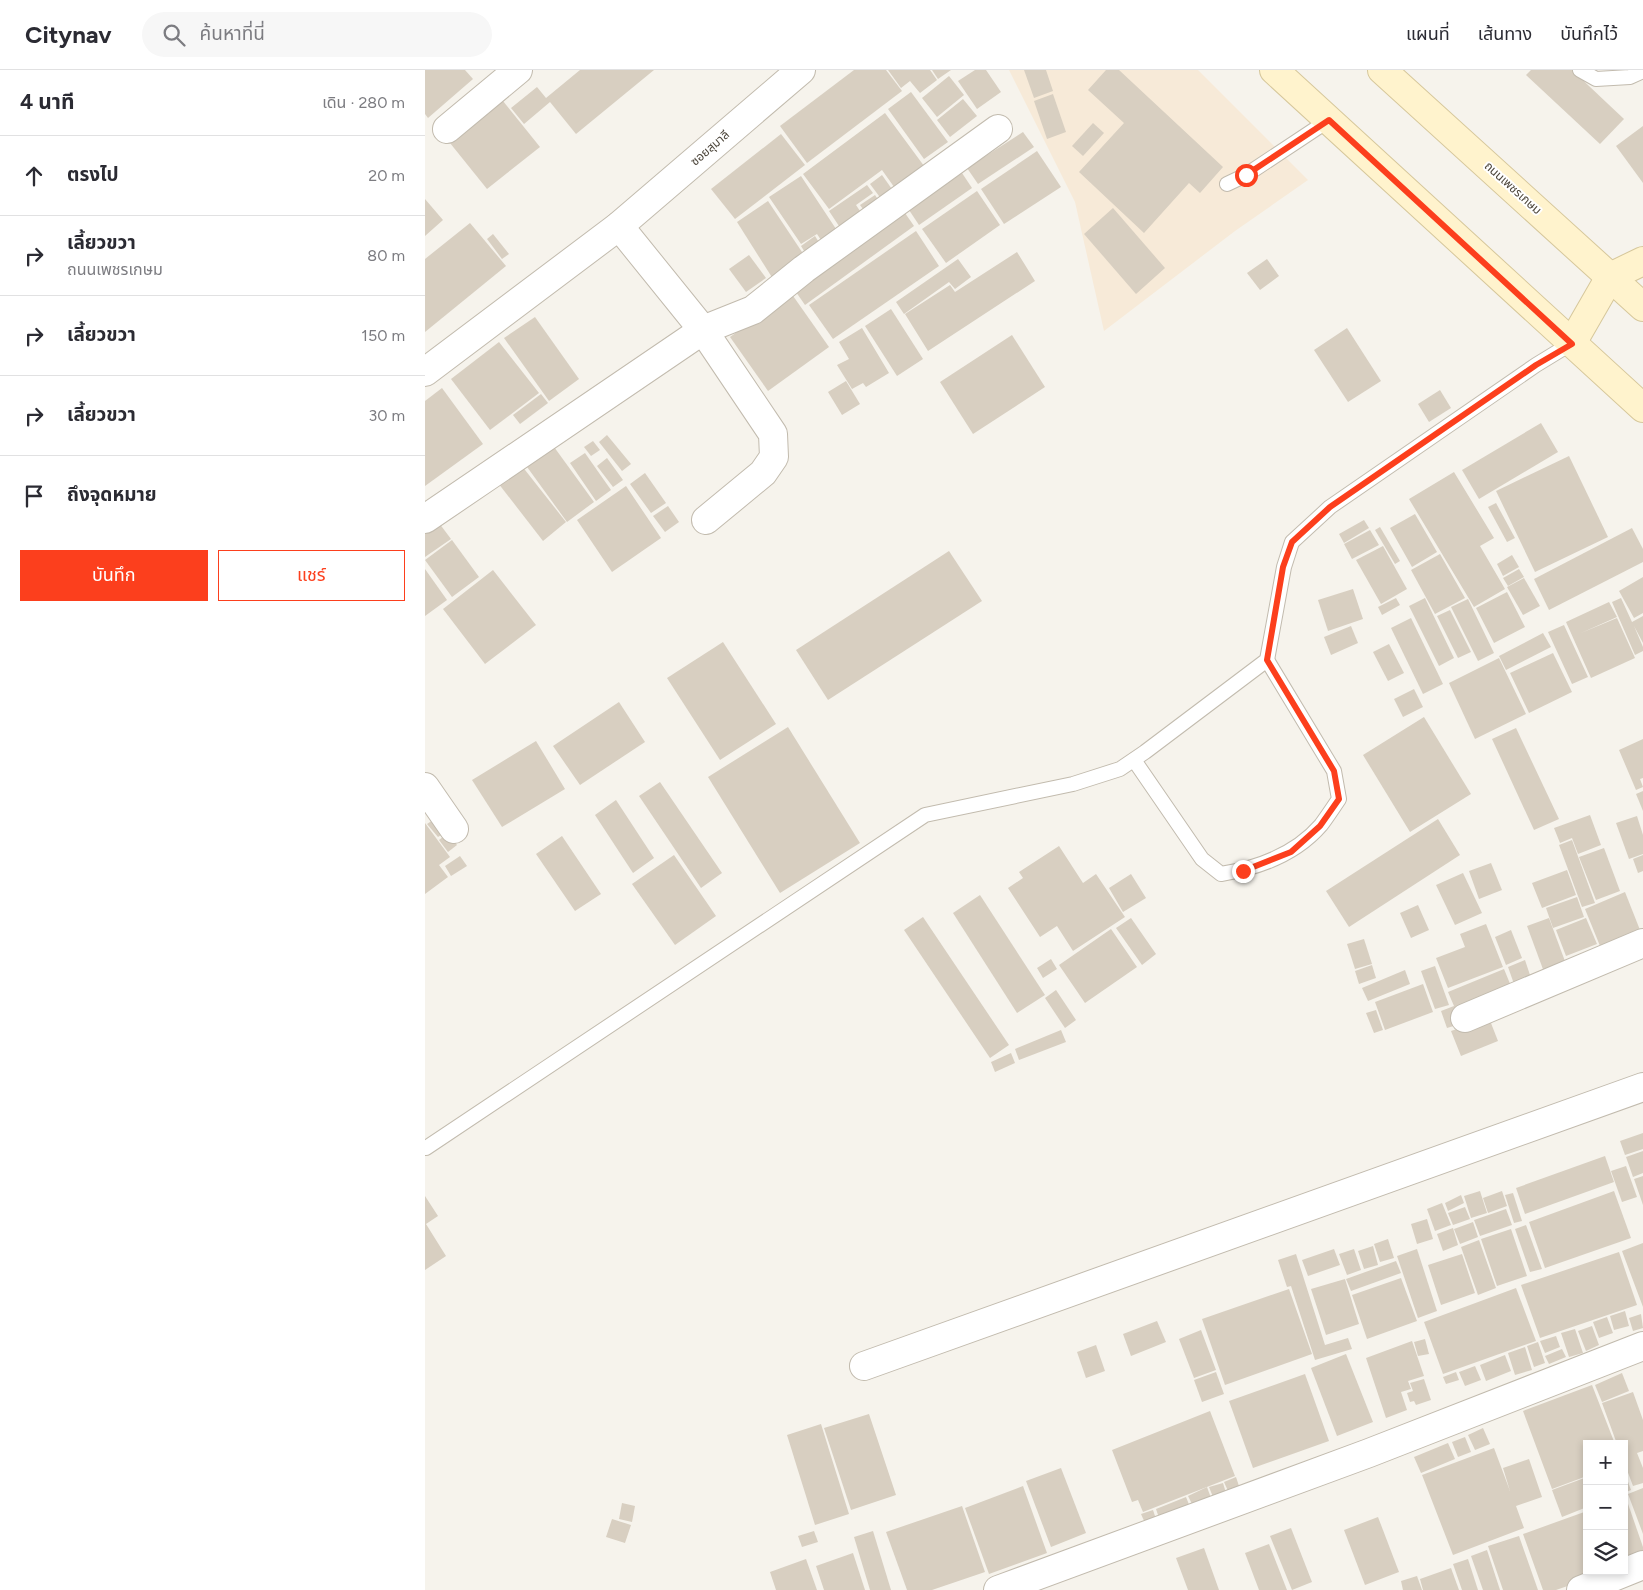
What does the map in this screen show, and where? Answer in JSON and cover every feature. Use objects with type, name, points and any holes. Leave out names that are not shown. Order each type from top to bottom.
[{"type":"main road","points":[[1274,70],[1643,408]]},
{"type":"main road","name":"ถนนเพชรเกษม","points":[[1386,71],[1643,306]]},
{"type":"main road","points":[[1572,344],[1611,277],[1643,261]]},
{"type":"street","points":[[447,128],[518,70]]},
{"type":"street","name":"ซอยสุมาลี","points":[[425,372],[619,226],[801,70]]},
{"type":"street","points":[[425,519],[703,330],[753,310],[804,269],[998,129]]},
{"type":"street","points":[[619,226],[703,330],[773,434],[774,457],[763,473],[706,520]]},
{"type":"street","points":[[425,787],[454,829]]},
{"type":"street","points":[[1465,1018],[1643,943]]},
{"type":"street","points":[[863,1366],[1643,1087]]},
{"type":"street","points":[[998,1590],[1369,1453],[1643,1346]]},
{"type":"street","points":[[1581,1590],[1643,1565]]},
{"type":"lane","points":[[1580,70],[1596,79],[1630,77],[1643,71]]},
{"type":"lane","points":[[1227,184],[1246,175],[1329,120]]},
{"type":"lane","points":[[1134,760],[1202,859],[1221,874],[1243,871],[1291,852],[1320,826],[1339,799],[1334,771],[1267,660],[1283,567],[1292,542],[1330,507],[1536,365],[1572,344]]},
{"type":"lane","points":[[426,1148],[925,815],[1073,784],[1120,769],[1267,660]]},
{"type":"shaded area","points":[[1009,70],[1198,70],[1308,180],[1235,231],[1104,331],[1075,202]]},
{"type":"building","points":[[425,70],[465,70],[473,79],[428,118],[425,114]]},
{"type":"building","points":[[580,70],[654,70],[576,134],[550,102],[524,124],[511,108],[537,87],[546,98]]},
{"type":"building","points":[[854,70],[886,70],[902,91],[807,163],[780,126]]},
{"type":"building","points":[[888,70],[930,70],[937,80],[920,93],[910,81],[901,88]]},
{"type":"building","points":[[932,70],[951,70],[938,79]]},
{"type":"building","points":[[975,70],[986,70],[1001,92],[977,109],[958,81]]},
{"type":"building","points":[[1024,70],[1046,70],[1053,91],[1034,98]]},
{"type":"building","points":[[1106,70],[1119,70],[1223,167],[1200,193],[1189,183],[1144,233],[1079,172],[1124,123],[1088,90]]},
{"type":"building","points":[[1531,70],[1572,70],[1624,119],[1600,144],[1526,75]]},
{"type":"building","points":[[949,76],[964,95],[937,117],[922,98]]},
{"type":"building","points":[[911,92],[948,142],[924,159],[888,109]]},
{"type":"building","points":[[1053,94],[1066,132],[1047,139],[1034,101]]},
{"type":"building","points":[[963,99],[977,116],[950,137],[937,120]]},
{"type":"building","points":[[503,101],[540,147],[487,189],[450,143]]},
{"type":"building","points":[[885,113],[927,170],[897,191],[882,170],[829,209],[803,174]]},
{"type":"building","points":[[1093,123],[1104,133],[1083,156],[1072,146]]},
{"type":"building","points":[[1643,126],[1643,183],[1616,146]]},
{"type":"building","points":[[1023,132],[1034,147],[978,184],[967,168]]},
{"type":"building","points":[[781,134],[805,165],[735,219],[711,189]]},
{"type":"building","points":[[1037,151],[1061,187],[1004,224],[981,189]]},
{"type":"building","points":[[962,173],[972,188],[919,225],[909,210]]},
{"type":"building","points":[[882,175],[894,192],[882,200],[870,184]]},
{"type":"building","points":[[801,176],[838,232],[823,243],[817,234],[801,244],[769,197]]},
{"type":"building","points":[[867,185],[873,193],[856,205],[862,214],[841,229],[829,211]]},
{"type":"building","points":[[977,191],[1000,225],[946,263],[922,229]]},
{"type":"building","points":[[875,195],[879,201],[865,212],[860,205]]},
{"type":"building","points":[[425,199],[443,220],[425,236]]},
{"type":"building","points":[[768,201],[806,258],[773,279],[737,222]]},
{"type":"building","points":[[1113,208],[1165,268],[1136,294],[1084,234]]},
{"type":"building","points":[[905,213],[914,226],[805,305],[796,292]]},
{"type":"building","points":[[470,223],[506,266],[425,332],[425,259]]},
{"type":"building","points":[[916,231],[939,266],[833,339],[809,305]]},
{"type":"building","points":[[493,234],[509,254],[502,259],[487,239]]},
{"type":"building","points":[[815,236],[820,244],[806,254],[801,246]]},
{"type":"building","points":[[1017,252],[1035,281],[928,351],[905,314],[950,285],[955,292]]},
{"type":"building","points":[[749,255],[766,278],[746,292],[729,269]]},
{"type":"building","points":[[958,259],[971,277],[955,289],[949,282],[904,314],[896,302]]},
{"type":"building","points":[[1267,259],[1279,276],[1260,290],[1247,273]]},
{"type":"building","points":[[791,293],[829,347],[768,391],[730,337]]},
{"type":"building","points":[[891,309],[923,359],[897,376],[865,326]]},
{"type":"building","points":[[535,317],[579,379],[549,401],[504,338]]},
{"type":"building","points":[[862,328],[889,373],[866,387],[863,383],[852,389],[837,365],[849,359],[839,342]]},
{"type":"building","points":[[1347,328],[1381,381],[1348,402],[1314,350]]},
{"type":"building","points":[[1012,335],[1045,387],[973,434],[940,382]]},
{"type":"building","points":[[499,342],[539,393],[490,430],[451,379]]},
{"type":"building","points":[[846,381],[860,404],[842,415],[828,392]]},
{"type":"building","points":[[442,388],[483,444],[425,486],[425,401]]},
{"type":"building","points":[[1440,390],[1451,408],[1429,422],[1418,404]]},
{"type":"building","points":[[541,394],[548,403],[520,424],[513,415]]},
{"type":"building","points":[[1541,423],[1558,452],[1479,499],[1462,470]]},
{"type":"building","points":[[607,435],[631,464],[622,471],[599,442]]},
{"type":"building","points":[[549,440],[594,502],[567,522],[522,460]]},
{"type":"building","points":[[593,441],[600,450],[591,456],[584,447]]},
{"type":"building","points":[[585,453],[611,490],[596,501],[570,463]]},
{"type":"building","points":[[1569,456],[1608,537],[1535,572],[1496,491]]},
{"type":"building","points":[[607,458],[623,480],[613,487],[597,466]]},
{"type":"building","points":[[518,461],[566,522],[543,541],[495,479]]},
{"type":"building","points":[[1454,472],[1494,538],[1480,546],[1505,589],[1474,607],[1409,499]]},
{"type":"building","points":[[645,473],[666,503],[651,513],[630,484]]},
{"type":"building","points":[[626,486],[661,538],[612,572],[577,520]]},
{"type":"building","points":[[1496,503],[1515,538],[1507,542],[1488,507]]},
{"type":"building","points":[[668,506],[679,522],[665,532],[653,516]]},
{"type":"building","points":[[1415,514],[1437,552],[1412,567],[1390,528]]},
{"type":"building","points":[[436,519],[451,539],[425,557],[425,527]]},
{"type":"building","points":[[1364,520],[1369,528],[1344,543],[1339,534]]},
{"type":"building","points":[[1380,527],[1400,561],[1395,564],[1375,530]]},
{"type":"building","points":[[1632,528],[1643,549],[1643,562],[1549,610],[1534,579]]},
{"type":"building","points":[[1370,530],[1379,545],[1352,559],[1344,544]]},
{"type":"building","points":[[452,540],[479,577],[452,597],[425,560]]},
{"type":"building","points":[[1383,546],[1407,589],[1381,604],[1356,560]]},
{"type":"building","points":[[949,551],[982,601],[828,700],[796,650]]},
{"type":"building","points":[[1440,554],[1465,598],[1435,614],[1411,570]]},
{"type":"building","points":[[1512,555],[1519,567],[1503,576],[1497,564]]},
{"type":"building","points":[[425,569],[447,600],[425,616]]},
{"type":"building","points":[[1519,569],[1524,577],[1508,586],[1503,578]]},
{"type":"building","points":[[493,570],[536,625],[485,664],[443,609]]},
{"type":"building","points":[[1643,577],[1643,613],[1634,618],[1619,591]]},
{"type":"building","points":[[1524,578],[1540,606],[1523,615],[1507,587]]},
{"type":"building","points":[[1353,589],[1363,619],[1328,631],[1318,600]]},
{"type":"building","points":[[1507,592],[1525,627],[1494,643],[1476,608]]},
{"type":"building","points":[[1396,598],[1400,605],[1382,615],[1378,607]]},
{"type":"building","points":[[1425,598],[1454,658],[1439,666],[1409,606]]},
{"type":"building","points":[[1621,598],[1632,622],[1643,616],[1643,643],[1634,626],[1643,651],[1635,655],[1612,602]]},
{"type":"building","points":[[1468,599],[1494,653],[1478,661],[1451,607]]},
{"type":"building","points":[[1609,602],[1617,617],[1581,633],[1617,618],[1635,658],[1591,678],[1566,622]]},
{"type":"building","points":[[1450,610],[1471,652],[1458,658],[1437,616]]},
{"type":"building","points":[[1411,618],[1443,684],[1423,694],[1391,628]]},
{"type":"building","points":[[1564,625],[1588,677],[1572,684],[1548,632]]},
{"type":"building","points":[[1351,626],[1358,643],[1331,655],[1324,637]]},
{"type":"building","points":[[1543,633],[1551,647],[1506,670],[1499,656]]},
{"type":"building","points":[[723,642],[776,724],[720,760],[667,678]]},
{"type":"building","points":[[1389,644],[1404,673],[1388,681],[1373,652]]},
{"type":"building","points":[[1553,653],[1572,692],[1529,713],[1510,673]]},
{"type":"building","points":[[1499,658],[1526,714],[1475,739],[1449,683]]},
{"type":"building","points":[[1414,689],[1423,707],[1403,717],[1394,699]]},
{"type":"building","points":[[619,702],[645,742],[580,785],[553,746]]},
{"type":"building","points":[[1424,717],[1471,794],[1410,832],[1363,755]]},
{"type":"building","points":[[788,727],[860,843],[780,893],[708,777]]},
{"type":"building","points":[[1516,728],[1559,819],[1534,830],[1492,739]]},
{"type":"building","points":[[1643,739],[1643,778],[1640,779],[1643,787],[1636,790],[1619,750]]},
{"type":"building","points":[[536,741],[565,789],[502,827],[472,780]]},
{"type":"building","points":[[660,782],[722,873],[701,888],[639,796]]},
{"type":"building","points":[[1643,791],[1643,811],[1636,794]]},
{"type":"building","points":[[616,800],[654,858],[633,873],[595,815]]},
{"type":"building","points":[[1590,815],[1601,845],[1578,854],[1572,838],[1560,843],[1554,828]]},
{"type":"building","points":[[1637,816],[1643,835],[1643,854],[1629,859],[1616,823]]},
{"type":"building","points":[[436,818],[446,832],[438,837],[427,824]]},
{"type":"building","points":[[1438,819],[1460,855],[1349,927],[1326,891]]},
{"type":"building","points":[[425,823],[450,857],[439,865],[448,877],[425,894]]},
{"type":"building","points":[[448,833],[457,845],[448,852],[439,840]]},
{"type":"building","points":[[562,836],[601,894],[575,911],[536,854]]},
{"type":"building","points":[[1572,840],[1595,903],[1582,907],[1559,845]]},
{"type":"building","points":[[1059,846],[1083,883],[1096,874],[1125,917],[1073,951],[1057,926],[1040,937],[1008,888],[1023,878],[1019,872]]},
{"type":"building","points":[[1604,848],[1620,891],[1596,900],[1579,857]]},
{"type":"building","points":[[674,855],[716,916],[675,945],[632,884]]},
{"type":"building","points":[[1643,855],[1643,871],[1638,873],[1633,859]]},
{"type":"building","points":[[460,856],[467,866],[451,876],[445,866]]},
{"type":"building","points":[[1491,863],[1502,890],[1479,899],[1469,871]]},
{"type":"building","points":[[1567,870],[1576,895],[1542,908],[1532,883]]},
{"type":"building","points":[[1463,873],[1482,913],[1455,925],[1436,885]]},
{"type":"building","points":[[1131,874],[1146,898],[1123,912],[1109,888]]},
{"type":"building","points":[[1625,892],[1640,930],[1600,946],[1585,909]]},
{"type":"building","points":[[980,895],[1045,995],[1017,1013],[953,913]]},
{"type":"building","points":[[1577,897],[1584,917],[1553,928],[1546,908]]},
{"type":"building","points":[[1418,905],[1429,930],[1411,938],[1400,913]]},
{"type":"building","points":[[923,917],[1009,1045],[990,1058],[904,930]]},
{"type":"building","points":[[1131,918],[1156,954],[1142,965],[1116,928]]},
{"type":"building","points":[[1549,918],[1566,964],[1544,972],[1527,926]]},
{"type":"building","points":[[1586,918],[1597,944],[1566,956],[1556,930]]},
{"type":"building","points":[[1486,924],[1503,967],[1448,988],[1436,958],[1465,947],[1460,934]]},
{"type":"building","points":[[1111,929],[1137,967],[1085,1003],[1059,965]]},
{"type":"building","points":[[1511,930],[1522,958],[1506,965],[1495,937]]},
{"type":"building","points":[[1364,939],[1372,964],[1355,969],[1347,944]]},
{"type":"building","points":[[1051,959],[1057,969],[1043,978],[1037,968]]},
{"type":"building","points":[[1525,960],[1531,978],[1514,984],[1508,967]]},
{"type":"building","points":[[1372,965],[1376,978],[1359,984],[1355,971]]},
{"type":"building","points":[[1435,966],[1449,1005],[1435,1009],[1421,971]]},
{"type":"building","points":[[1504,969],[1513,991],[1460,1024],[1447,1028],[1441,1011],[1454,1006],[1448,992]]},
{"type":"building","points":[[1405,970],[1410,984],[1368,1001],[1362,988]]},
{"type":"building","points":[[1423,984],[1433,1012],[1385,1030],[1375,1002]]},
{"type":"building","points":[[1056,990],[1076,1020],[1065,1028],[1045,998]]},
{"type":"building","points":[[1376,1010],[1383,1030],[1374,1033],[1366,1013]]},
{"type":"building","points":[[1489,1018],[1498,1041],[1461,1056],[1451,1031]]},
{"type":"building","points":[[1061,1030],[1066,1042],[1019,1060],[1015,1049]]},
{"type":"building","points":[[1011,1053],[1015,1063],[995,1072],[991,1062]]},
{"type":"building","points":[[1643,1133],[1643,1149],[1625,1155],[1620,1141]]},
{"type":"building","points":[[1643,1151],[1643,1173],[1633,1177],[1626,1157]]},
{"type":"building","points":[[1605,1156],[1614,1182],[1525,1214],[1516,1188]]},
{"type":"building","points":[[1626,1166],[1637,1197],[1622,1202],[1611,1171]]},
{"type":"building","points":[[1643,1176],[1643,1205],[1634,1179]]},
{"type":"building","points":[[1480,1191],[1487,1213],[1471,1218],[1464,1196]]},
{"type":"building","points":[[1502,1191],[1507,1206],[1488,1213],[1483,1198]]},
{"type":"building","points":[[1614,1191],[1631,1238],[1545,1268],[1529,1222]]},
{"type":"building","points":[[1513,1193],[1522,1221],[1514,1223],[1505,1195]]},
{"type":"building","points":[[1461,1195],[1464,1203],[1448,1211],[1445,1203]]},
{"type":"building","points":[[425,1196],[438,1216],[426,1224],[446,1256],[425,1270]]},
{"type":"building","points":[[1442,1203],[1451,1225],[1435,1231],[1427,1209]]},
{"type":"building","points":[[1465,1207],[1470,1219],[1453,1225],[1448,1213]]},
{"type":"building","points":[[1506,1209],[1512,1225],[1480,1236],[1474,1220]]},
{"type":"building","points":[[1427,1219],[1433,1239],[1417,1244],[1411,1224]]},
{"type":"building","points":[[1473,1222],[1478,1237],[1460,1244],[1454,1229]]},
{"type":"building","points":[[1526,1225],[1542,1269],[1530,1272],[1515,1229]]},
{"type":"building","points":[[1453,1228],[1458,1245],[1443,1251],[1437,1234]]},
{"type":"building","points":[[1511,1229],[1527,1276],[1497,1286],[1481,1239]]},
{"type":"building","points":[[1388,1239],[1394,1258],[1380,1262],[1374,1244]]},
{"type":"building","points":[[1479,1240],[1496,1288],[1478,1295],[1461,1247]]},
{"type":"building","points":[[1643,1243],[1643,1307],[1622,1251]]},
{"type":"building","points":[[1373,1246],[1378,1265],[1364,1269],[1358,1251]]},
{"type":"building","points":[[1334,1249],[1340,1265],[1308,1276],[1302,1260]]},
{"type":"building","points":[[1354,1249],[1361,1270],[1347,1275],[1339,1254]]},
{"type":"building","points":[[1417,1249],[1437,1311],[1418,1318],[1397,1256]]},
{"type":"building","points":[[1619,1252],[1637,1305],[1540,1338],[1521,1285]]},
{"type":"building","points":[[1296,1254],[1325,1345],[1348,1338],[1352,1349],[1315,1360],[1291,1286],[1287,1287],[1278,1260]]},
{"type":"building","points":[[1462,1254],[1475,1293],[1441,1305],[1428,1265]]},
{"type":"building","points":[[1396,1261],[1401,1273],[1351,1291],[1346,1279]]},
{"type":"building","points":[[1401,1278],[1417,1321],[1367,1339],[1352,1295]]},
{"type":"building","points":[[1345,1279],[1359,1324],[1326,1335],[1311,1289]]},
{"type":"building","points":[[1516,1288],[1536,1341],[1443,1374],[1424,1322]]},
{"type":"building","points":[[1289,1289],[1312,1354],[1225,1385],[1202,1319]]},
{"type":"building","points":[[1625,1311],[1629,1326],[1614,1330],[1610,1316]]},
{"type":"building","points":[[1641,1314],[1643,1328],[1633,1331],[1629,1318]]},
{"type":"building","points":[[1607,1317],[1613,1333],[1599,1338],[1593,1322]]},
{"type":"building","points":[[1157,1321],[1166,1342],[1131,1356],[1123,1334]]},
{"type":"building","points":[[1592,1326],[1599,1345],[1586,1351],[1578,1331]]},
{"type":"building","points":[[1575,1329],[1583,1353],[1569,1357],[1561,1333]]},
{"type":"building","points":[[1201,1330],[1216,1370],[1194,1378],[1179,1339]]},
{"type":"building","points":[[1556,1336],[1560,1347],[1545,1353],[1540,1341]]},
{"type":"building","points":[[1425,1339],[1429,1354],[1418,1356],[1414,1342]]},
{"type":"building","points":[[1412,1341],[1424,1376],[1408,1381],[1411,1389],[1401,1392],[1407,1410],[1386,1418],[1366,1358]]},
{"type":"building","points":[[1538,1342],[1545,1363],[1534,1367],[1527,1346]]},
{"type":"building","points":[[1096,1345],[1105,1371],[1086,1378],[1077,1352]]},
{"type":"building","points":[[1525,1347],[1532,1370],[1515,1375],[1508,1353]]},
{"type":"building","points":[[1562,1349],[1566,1357],[1549,1364],[1545,1356]]},
{"type":"building","points":[[1346,1354],[1373,1422],[1337,1436],[1311,1368]]},
{"type":"building","points":[[1505,1355],[1511,1371],[1486,1381],[1480,1365]]},
{"type":"building","points":[[1475,1366],[1481,1380],[1465,1386],[1459,1372]]},
{"type":"building","points":[[1216,1372],[1224,1394],[1202,1402],[1194,1380]]},
{"type":"building","points":[[1456,1372],[1459,1380],[1446,1384],[1443,1377]]},
{"type":"building","points":[[1622,1373],[1629,1391],[1602,1402],[1595,1385]]},
{"type":"building","points":[[1305,1374],[1329,1441],[1253,1468],[1229,1401]]},
{"type":"building","points":[[1424,1379],[1431,1400],[1416,1405],[1414,1401],[1410,1402],[1407,1393],[1413,1391],[1410,1383]]},
{"type":"building","points":[[1592,1385],[1613,1440],[1583,1440],[1583,1477],[1552,1489],[1523,1411]]},
{"type":"building","points":[[1633,1392],[1643,1420],[1643,1451],[1637,1453],[1643,1468],[1643,1483],[1633,1486],[1628,1473],[1628,1440],[1616,1440],[1602,1403]]},
{"type":"building","points":[[1210,1411],[1235,1476],[1143,1512],[1138,1500],[1132,1502],[1112,1450]]},
{"type":"building","points":[[869,1414],[896,1495],[851,1510],[824,1428]]},
{"type":"building","points":[[821,1424],[849,1514],[815,1525],[787,1435]]},
{"type":"building","points":[[1483,1428],[1490,1444],[1475,1450],[1468,1435]]},
{"type":"building","points":[[1465,1437],[1471,1452],[1458,1457],[1452,1442]]},
{"type":"building","points":[[1448,1443],[1455,1459],[1421,1473],[1414,1457]]},
{"type":"building","points":[[1494,1448],[1510,1491],[1503,1468],[1529,1459],[1542,1497],[1516,1506],[1524,1528],[1453,1555],[1422,1475]]},
{"type":"building","points":[[1061,1468],[1086,1533],[1051,1547],[1026,1481]]},
{"type":"building","points":[[1236,1477],[1239,1486],[1228,1491],[1224,1482]]},
{"type":"building","points":[[1583,1478],[1583,1509],[1562,1517],[1552,1490]]},
{"type":"building","points":[[1223,1483],[1226,1493],[1213,1497],[1209,1487]]},
{"type":"building","points":[[1023,1486],[1047,1553],[989,1574],[965,1508]]},
{"type":"building","points":[[1207,1487],[1211,1498],[1193,1506],[1188,1496]]},
{"type":"building","points":[[1643,1488],[1643,1534],[1628,1494]]},
{"type":"building","points":[[1186,1497],[1190,1507],[1159,1518],[1156,1509]]},
{"type":"building","points":[[622,1503],[635,1506],[632,1522],[619,1519]]},
{"type":"building","points":[[1628,1504],[1643,1547],[1643,1559],[1628,1565]]},
{"type":"building","points":[[962,1506],[985,1572],[932,1590],[907,1590],[886,1532]]},
{"type":"building","points":[[1153,1510],[1156,1519],[1145,1523],[1141,1514]]},
{"type":"building","points":[[1583,1512],[1583,1575],[1599,1575],[1556,1590],[1543,1590],[1523,1534]]},
{"type":"building","points":[[1378,1517],[1399,1572],[1365,1585],[1344,1530]]},
{"type":"building","points":[[612,1519],[631,1525],[625,1543],[606,1537]]},
{"type":"building","points":[[1291,1528],[1312,1582],[1292,1590],[1270,1536]]},
{"type":"building","points":[[814,1531],[818,1542],[802,1547],[798,1536]]},
{"type":"building","points":[[873,1531],[891,1590],[870,1590],[854,1537]]},
{"type":"building","points":[[1519,1536],[1538,1590],[1503,1590],[1488,1546]]},
{"type":"building","points":[[1269,1544],[1287,1590],[1259,1590],[1245,1553]]},
{"type":"building","points":[[1204,1548],[1219,1590],[1188,1590],[1176,1558]]},
{"type":"building","points":[[1487,1550],[1500,1590],[1483,1590],[1471,1556]]},
{"type":"building","points":[[853,1553],[865,1590],[824,1590],[816,1566]]},
{"type":"building","points":[[806,1559],[817,1590],[776,1590],[770,1572]]},
{"type":"building","points":[[1468,1559],[1478,1590],[1462,1590],[1453,1564]]},
{"type":"building","points":[[1451,1568],[1459,1590],[1423,1590],[1420,1579]]},
{"type":"building","points":[[1417,1576],[1422,1590],[1403,1590],[1401,1581]]},
{"type":"route","points":[[1243,871],[1291,852],[1320,826],[1339,799],[1334,771],[1267,660],[1283,567],[1292,542],[1330,507],[1536,365],[1572,344],[1329,120],[1246,175]]}]
